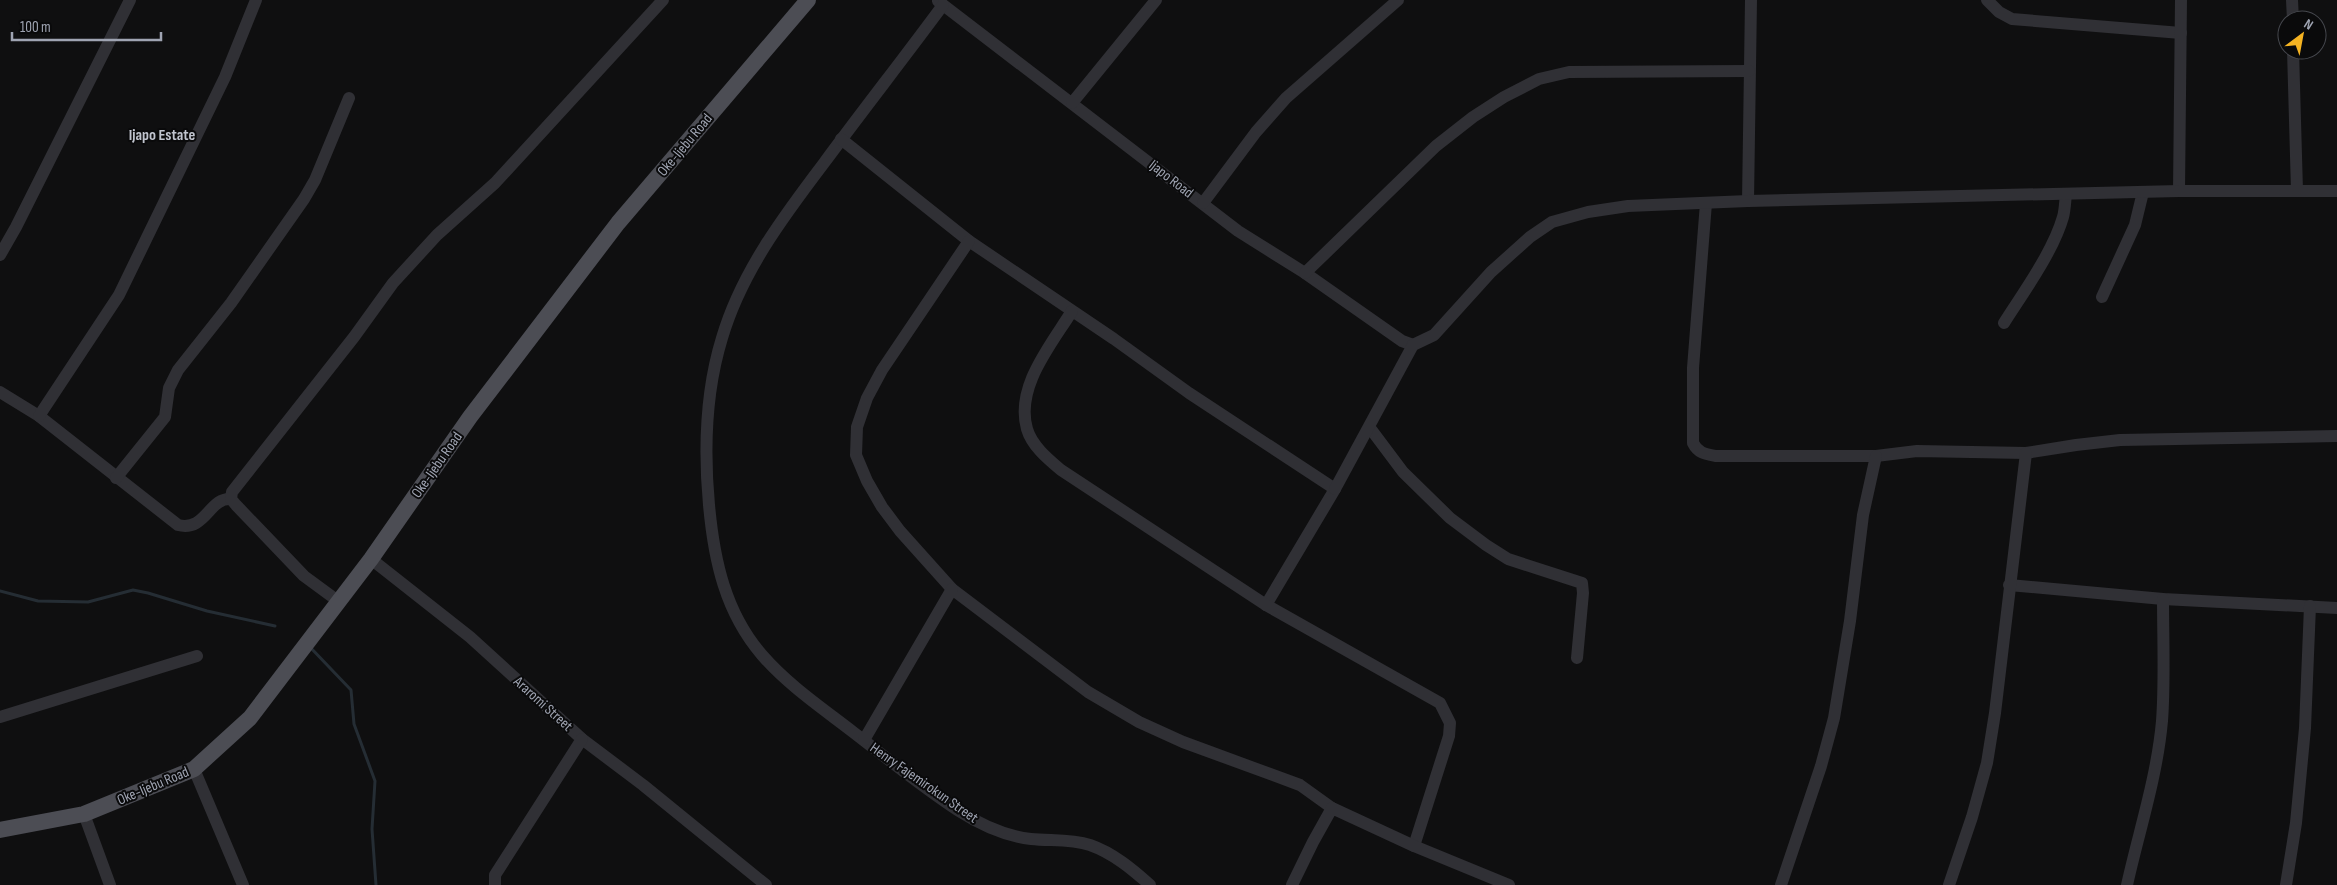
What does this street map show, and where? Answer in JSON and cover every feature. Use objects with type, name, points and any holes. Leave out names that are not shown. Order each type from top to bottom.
[{"type":"main road","name":"Oke-Ijebu Road","points":[[0,830],[84,814],[194,769],[250,718],[372,559],[470,417],[618,223],[808,0]]},
{"type":"street","points":[[0,255],[16,227],[130,0]]},
{"type":"street","points":[[39,416],[119,295],[225,77],[256,0]]},
{"type":"street","points":[[231,499],[232,492],[354,337],[394,282],[437,235],[495,183],[663,0]]},
{"type":"street","points":[[1072,103],[1156,0]]},
{"type":"street","points":[[1203,204],[1256,132],[1286,98],[1398,0]]},
{"type":"street","points":[[1748,201],[1751,0]]},
{"type":"street","points":[[1987,0],[1999,12],[2012,19],[2181,33]]},
{"type":"street","points":[[2178,191],[2181,0]]},
{"type":"street","name":"Ijapo Road","points":[[940,3],[1238,230],[1305,272],[1402,341],[1413,345]]},
{"type":"street","name":"Henry Fajemirokun Street","points":[[940,3],[788,210],[751,268],[734,305],[722,338],[712,380],[707,489],[712,540],[719,574],[742,627],[762,655],[788,680],[907,774],[979,823],[1003,834],[1088,844],[1106,852],[1150,885]]},
{"type":"street","points":[[2293,60],[2296,191]]},
{"type":"street","points":[[1305,272],[1436,146],[1473,117],[1504,97],[1539,79],[1569,72],[1749,71]]},
{"type":"street","points":[[116,478],[165,417],[169,388],[178,370],[231,303],[304,199],[315,180],[350,98]]},
{"type":"street","points":[[841,139],[969,241],[1189,393],[1335,489]]},
{"type":"street","points":[[1266,605],[1370,428],[1413,345],[1434,335],[1511,252],[1552,222],[1588,212],[1628,206],[1748,201],[2178,191],[2337,191]]},
{"type":"street","points":[[2102,296],[2135,225],[2143,192]]},
{"type":"street","points":[[2004,323],[2041,262],[2060,226],[2066,194]]},
{"type":"street","points":[[1706,203],[1693,368],[1692,443],[1703,454],[1716,456],[1876,456],[1918,451],[2026,453],[2120,440],[2337,436]]},
{"type":"street","points":[[969,241],[882,370],[868,398],[857,427],[856,455],[867,481],[882,507],[900,531],[952,589],[1088,692],[1139,722],[1183,742],[1300,785],[1332,808],[1414,846],[1509,885]]},
{"type":"street","points":[[1072,311],[1040,363],[1028,391],[1024,413],[1028,431],[1042,454],[1061,470],[1266,605],[1440,703],[1450,723],[1449,736],[1414,846]]},
{"type":"street","points":[[0,392],[39,416],[178,525],[184,527],[192,526],[202,520],[224,498],[231,499],[298,571],[338,601]]},
{"type":"street","points":[[1370,428],[1408,478],[1450,518],[1486,545],[1508,559],[1582,584],[1583,593],[1577,658]]},
{"type":"street","points":[[1949,885],[1987,763],[1995,713],[2026,453]]},
{"type":"street","points":[[1781,885],[1821,766],[1834,718],[1850,622],[1863,515],[1876,456]]},
{"type":"street","name":"Araromi Street","points":[[372,559],[470,637],[582,739],[494,875],[496,885]]},
{"type":"street","points":[[2009,585],[2163,599],[2337,608]]},
{"type":"street","points":[[864,740],[952,589]]},
{"type":"street","points":[[2127,885],[2144,822],[2162,721],[2163,599]]},
{"type":"street","points":[[2286,885],[2296,823],[2306,728],[2310,606]]},
{"type":"street","points":[[0,717],[197,656]]},
{"type":"street","points":[[582,739],[643,785],[766,885]]},
{"type":"street","points":[[194,769],[243,885]]},
{"type":"street","points":[[1292,885],[1332,808]]},
{"type":"street","points":[[84,814],[110,885]]},
{"type":"waterway","points":[[0,591],[38,601],[88,602],[133,590],[207,611],[275,626]]},
{"type":"waterway","points":[[309,646],[351,690],[354,724],[375,781],[372,829],[376,885]]},
{"type":"district","name":"Ijapo Estate","points":[[162,135]]}]
